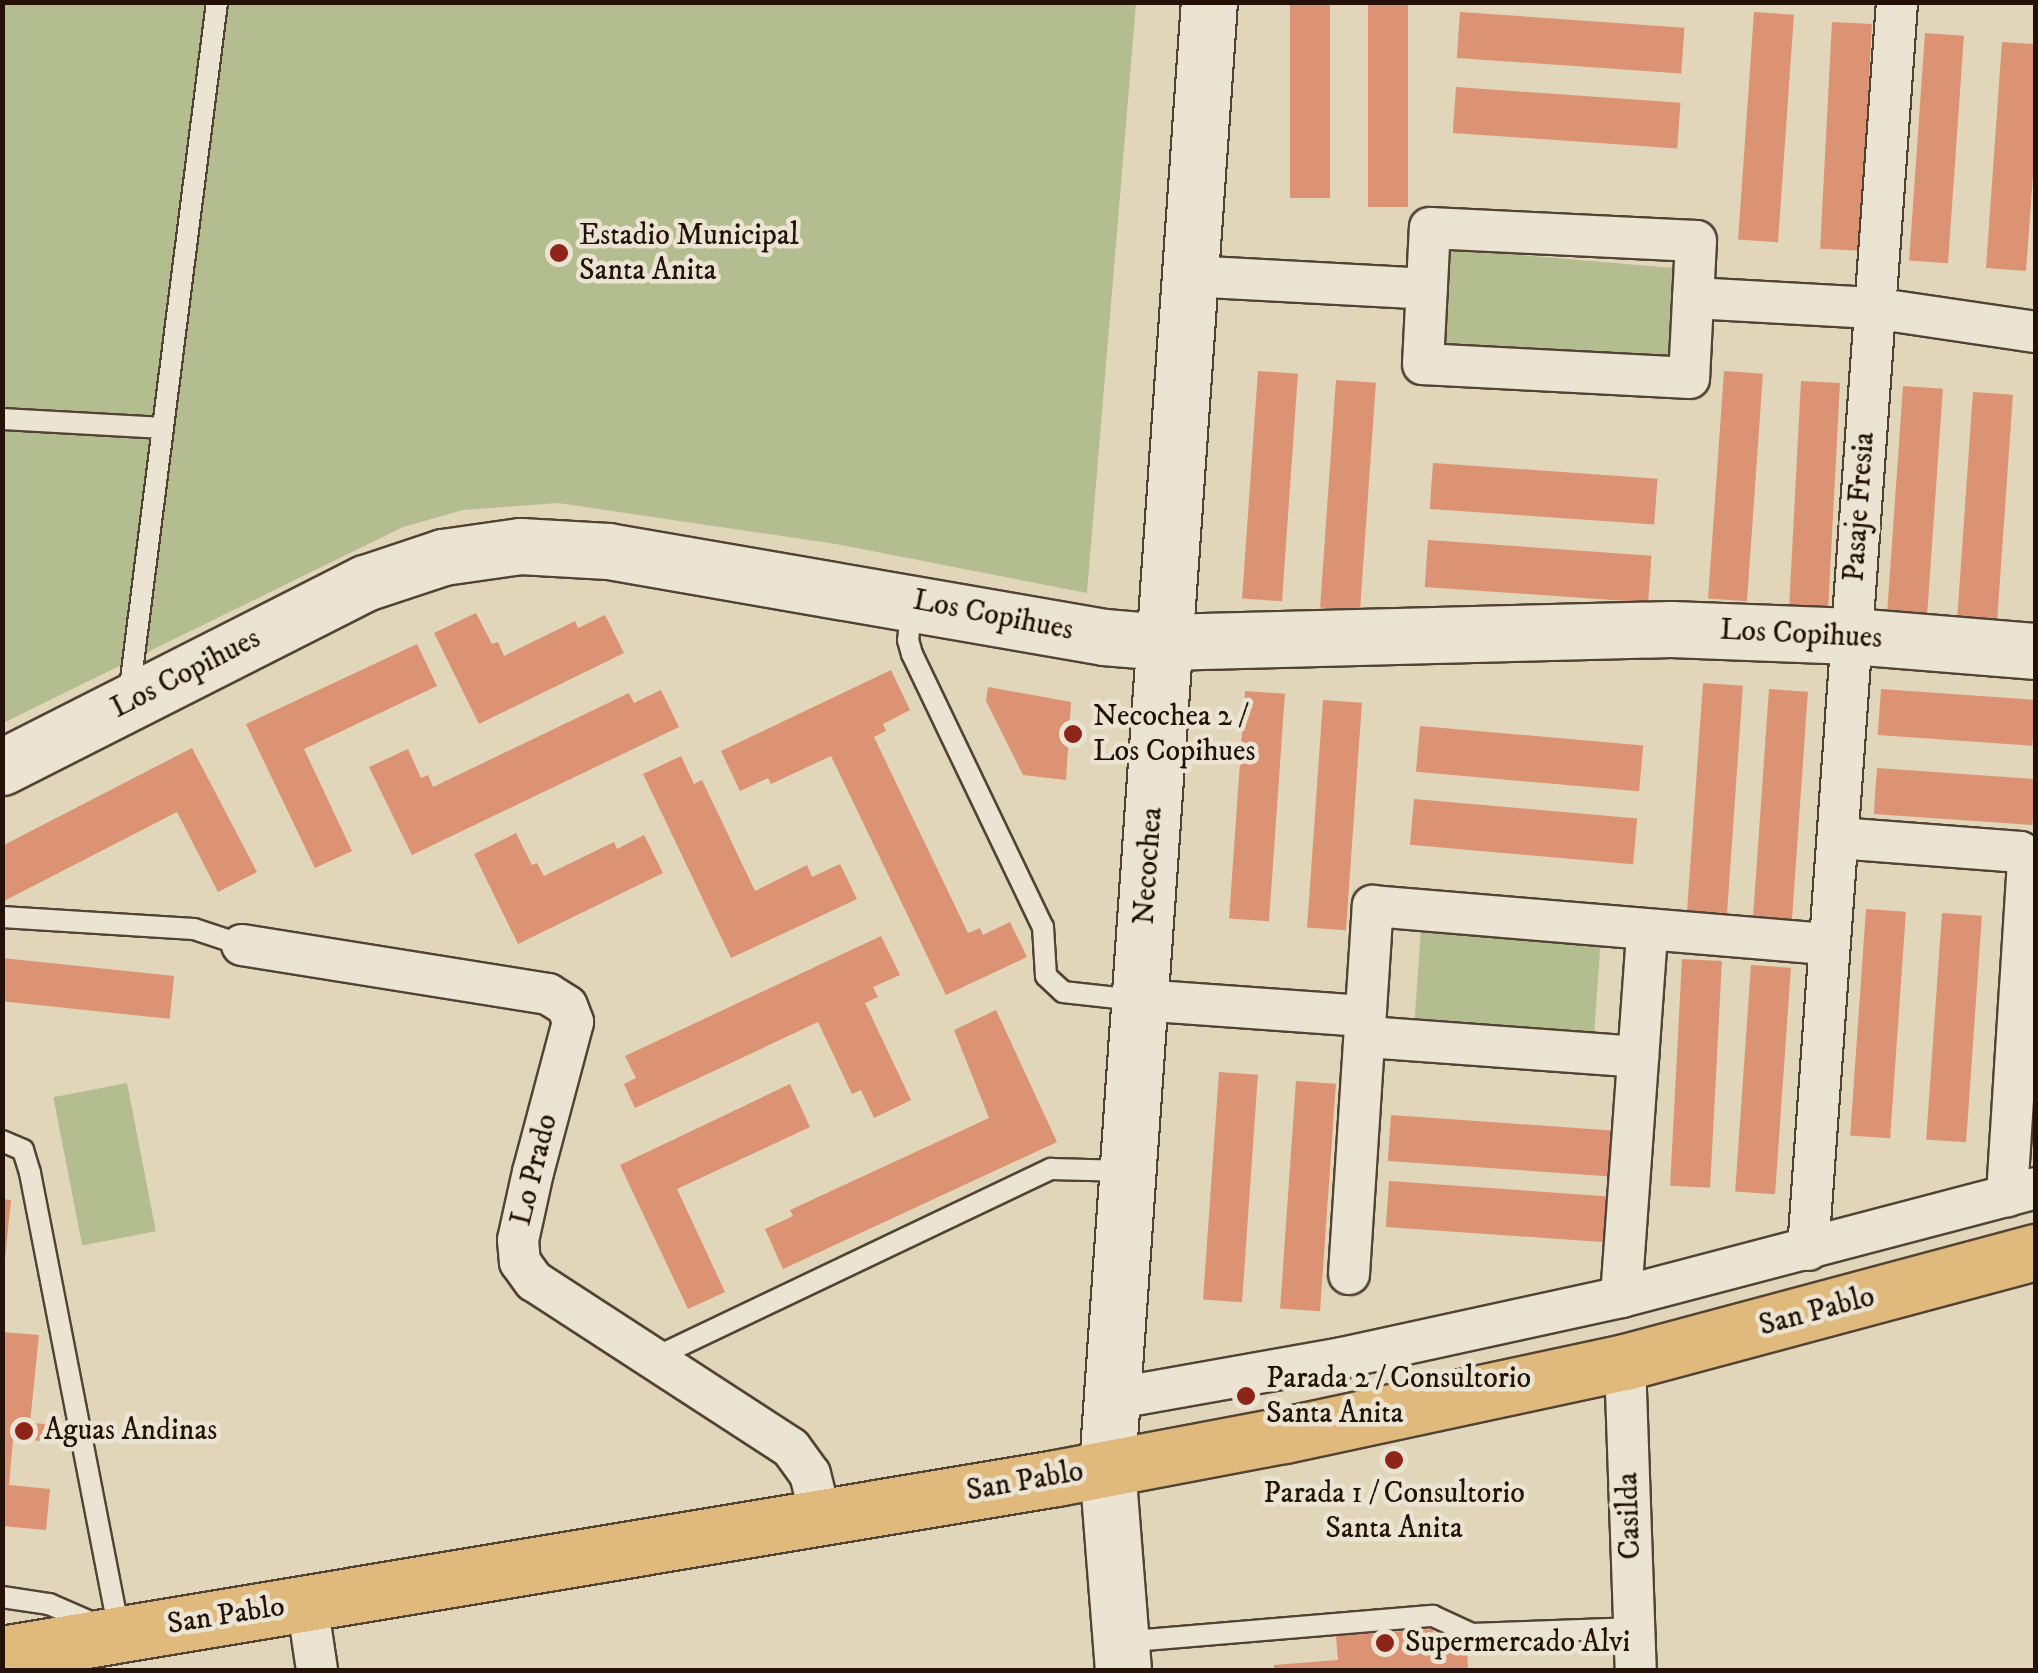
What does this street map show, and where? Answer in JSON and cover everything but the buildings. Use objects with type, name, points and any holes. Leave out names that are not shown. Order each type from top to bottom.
[{"type":"main road","name":"San Pablo","points":[[2,1654],[821,1518],[1432,1406],[1625,1362],[2036,1252]]},
{"type":"street","name":"Necochea","points":[[1122,1656],[1107,1467],[1209,2]]},
{"type":"street","name":"Pasaje Fresia","points":[[1808,1250],[1897,2]]},
{"type":"street","points":[[1430,228],[1696,241],[1693,298],[1689,378],[1422,364],[1430,228]]},
{"type":"street","points":[[1190,276],[1427,288]]},
{"type":"street","points":[[1693,298],[1873,308],[2036,332]]},
{"type":"street","name":"Los Copihues","points":[[2,766],[365,583],[406,567],[479,550],[557,546],[608,550],[1104,637],[1164,642],[1670,629],[1852,636],[2036,651]]},
{"type":"street","points":[[1838,838],[2020,852],[2028,861],[2021,1192]]},
{"type":"street","points":[[1349,1274],[1373,906],[1829,944]]},
{"type":"street","points":[[1621,1298],[1647,930]]},
{"type":"street","name":"Lo Prado","points":[[242,945],[548,994],[567,1006],[573,1022],[532,1172],[517,1251],[534,1282],[791,1448],[810,1474],[821,1518]]},
{"type":"street","points":[[1140,1000],[1638,1057]]},
{"type":"street","name":"San Pablo","points":[[1112,1399],[1342,1358],[1621,1298],[2021,1192]]},
{"type":"street","name":"Casilda","points":[[1625,1362],[1636,1670]]},
{"type":"street","points":[[307,1603],[317,1670]]},
{"type":"lane","points":[[128,703],[217,2]]},
{"type":"lane","points":[[2,420],[163,428]]},
{"type":"lane","points":[[912,602],[908,640],[912,654],[1044,927],[1046,976],[1063,992],[1140,1000]]},
{"type":"lane","points":[[2,917],[194,928],[242,945]]},
{"type":"lane","points":[[2,1142],[23,1150],[30,1173],[120,1634]]},
{"type":"lane","points":[[652,1359],[1050,1168],[1128,1171]]},
{"type":"lane","points":[[2,1596],[49,1604],[120,1634]]},
{"type":"lane","points":[[1122,1656],[1433,1616],[1472,1634],[1634,1628]]},
{"type":"green space","name":"Estadio Municipal Santa Anita","points":[[3,3],[1136,3],[1087,593],[836,544],[558,503],[463,510],[403,527],[3,723]]},
{"type":"green space","points":[[1450,249],[1672,268],[1678,281],[1673,374],[1437,370],[1434,259]]},
{"type":"green space","points":[[1421,929],[1601,942],[1594,1035],[1414,1023]]},
{"type":"green space","points":[[127,1083],[156,1231],[82,1246],[53,1097]]},
{"type":"place","name":"Estadio Municipal Santa Anita","points":[[559,253]]},
{"type":"place","name":"Necochea 2 / Los Copihues","points":[[1073,734]]},
{"type":"place","name":"Parada 2 / Consultorio Santa Anita","points":[[1246,1396]]},
{"type":"place","name":"Aguas Andinas","points":[[24,1431]]},
{"type":"place","name":"Parada 1 / Consultorio Santa Anita","points":[[1394,1460]]},
{"type":"place","name":"Supermercado Alvi","points":[[1385,1643]]}]
